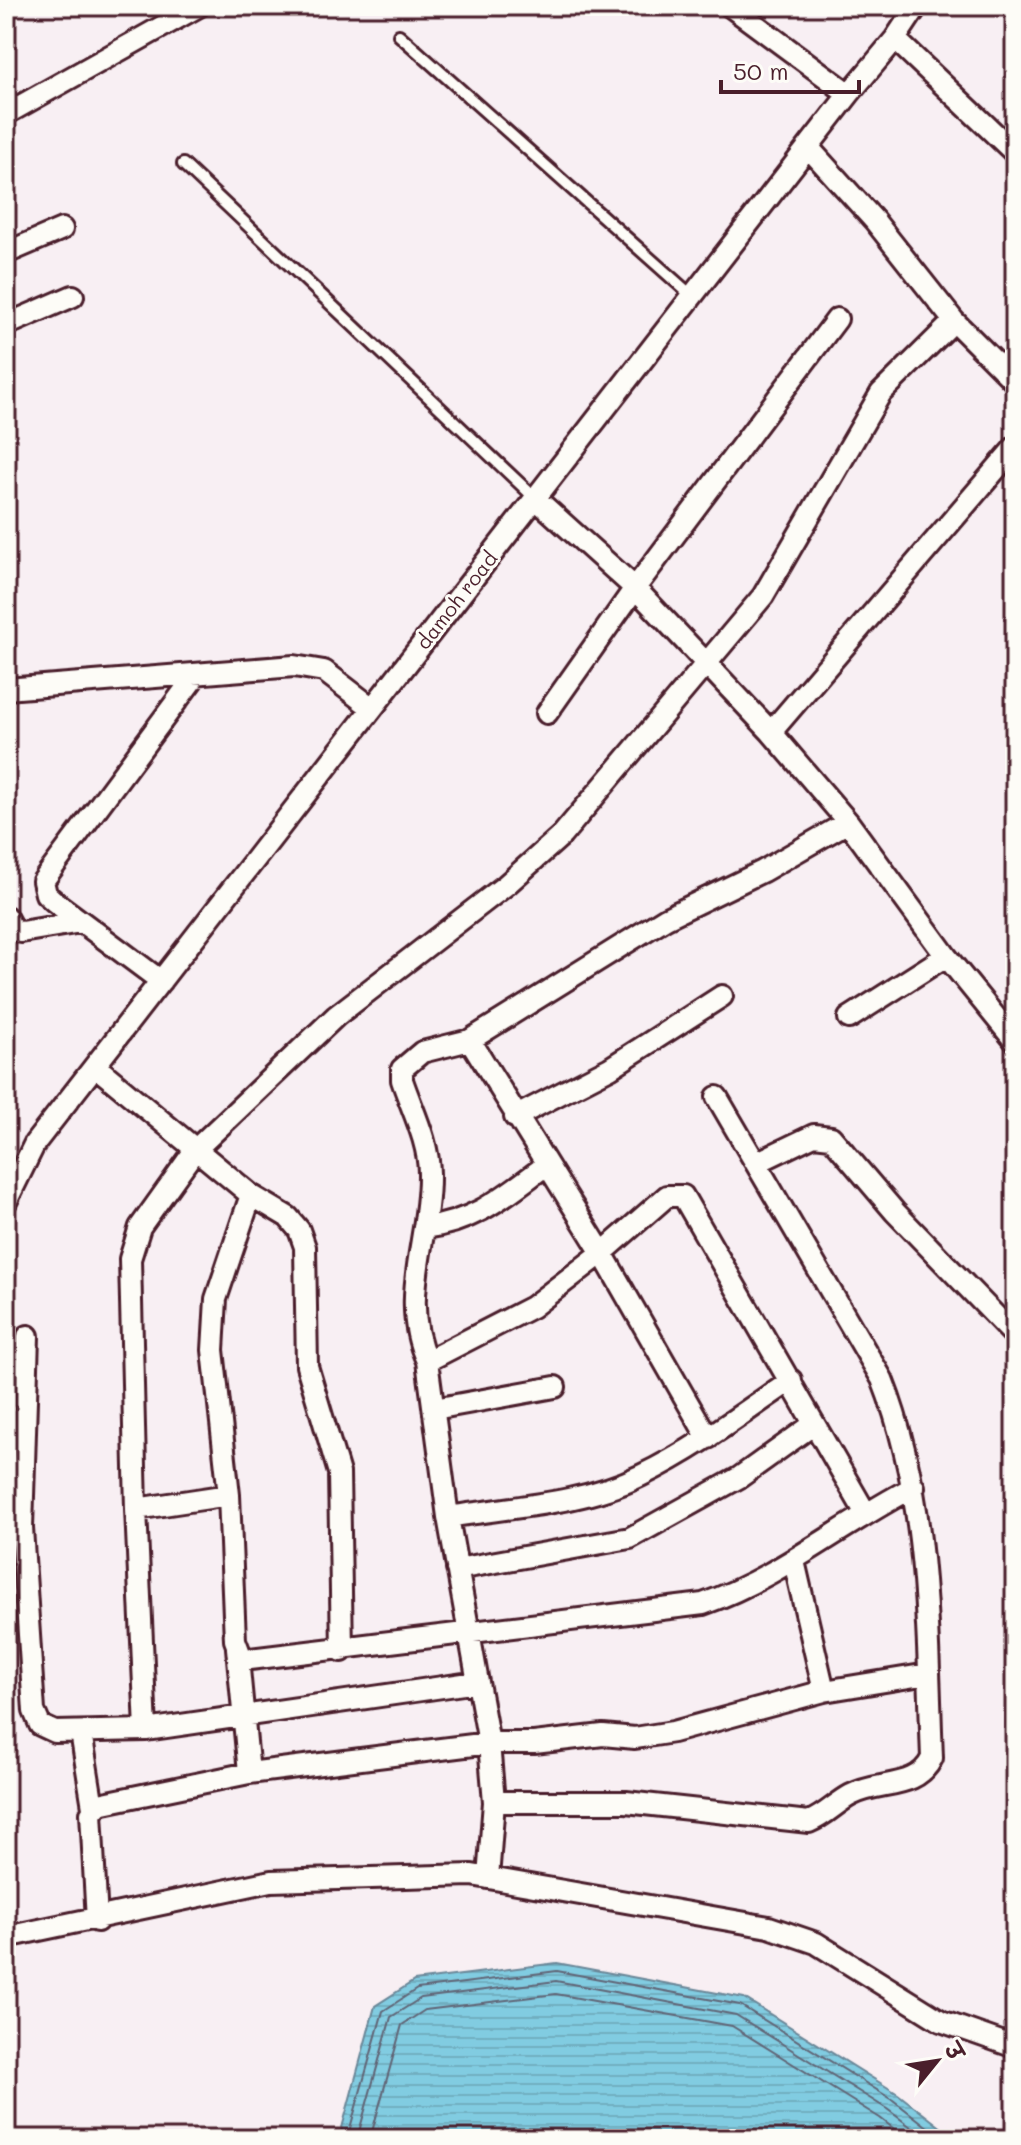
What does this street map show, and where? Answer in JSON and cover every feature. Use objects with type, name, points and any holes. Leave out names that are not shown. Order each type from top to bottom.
[{"type":"street","points":[[6,114],[63,85],[199,6]]},
{"type":"street","points":[[730,6],[849,94]]},
{"type":"street","name":"damoh road","points":[[6,1202],[35,1143],[849,94],[895,39],[917,6]]},
{"type":"street","points":[[895,39],[1015,153]]},
{"type":"street","points":[[808,147],[874,220],[954,321],[1015,382]]},
{"type":"street","points":[[6,253],[62,229]]},
{"type":"street","points":[[6,325],[73,296]]},
{"type":"street","points":[[547,713],[635,588],[837,319]]},
{"type":"street","points":[[146,1730],[136,1509],[130,1259],[140,1227],[195,1150],[336,1016],[506,885],[562,835],[763,596],[881,393],[954,321]]},
{"type":"street","points":[[771,732],[1015,447]]},
{"type":"street","points":[[535,498],[635,588],[771,732],[848,822],[946,956],[1015,1041]]},
{"type":"street","points":[[6,689],[308,667],[333,677],[372,708]]},
{"type":"street","points":[[161,981],[46,894],[43,881],[196,675]]},
{"type":"street","points":[[488,1878],[494,1802],[489,1743],[448,1517],[427,1361],[420,1346],[413,1295],[425,1228],[429,1156],[402,1080],[402,1069],[422,1052],[470,1040],[666,918],[763,871],[848,822]]},
{"type":"street","points":[[6,917],[13,930],[21,932],[81,922]]},
{"type":"street","points":[[849,1018],[946,956]]},
{"type":"street","points":[[515,1117],[610,1068],[722,996]]},
{"type":"street","points":[[470,1040],[545,1166],[602,1253],[708,1438]]},
{"type":"street","points":[[95,1066],[251,1195],[288,1217],[299,1230],[305,1247],[307,1366],[339,1473],[342,1651]]},
{"type":"street","points":[[494,1802],[626,1802],[809,1822],[826,1815],[850,1795],[908,1781],[925,1772],[932,1758],[914,1487],[896,1415],[882,1379],[717,1097]]},
{"type":"street","points":[[756,1163],[814,1135],[831,1137],[895,1212],[1015,1335]]},
{"type":"street","points":[[425,1228],[454,1224],[481,1213],[545,1166]]},
{"type":"street","points":[[249,1773],[237,1648],[229,1495],[213,1350],[216,1299],[251,1195]]},
{"type":"street","points":[[427,1361],[532,1307],[602,1253],[667,1196],[683,1196],[865,1512]]},
{"type":"street","points":[[28,1336],[22,1528],[34,1711],[40,1725],[55,1732],[146,1730],[477,1682]]},
{"type":"street","points":[[448,1517],[590,1493],[638,1477],[708,1438],[791,1380]]},
{"type":"street","points":[[434,1409],[555,1387]]},
{"type":"street","points":[[457,1569],[630,1538],[740,1477],[814,1424]]},
{"type":"street","points":[[237,1648],[241,1656],[250,1659],[342,1651],[703,1604],[737,1592],[794,1561],[802,1552],[865,1512],[914,1487]]},
{"type":"street","points":[[136,1509],[229,1495]]},
{"type":"street","points":[[794,1561],[824,1691]]},
{"type":"street","points":[[93,1807],[249,1773],[489,1743],[534,1743],[603,1735],[635,1738],[673,1732],[824,1691],[928,1674]]},
{"type":"street","points":[[81,1732],[93,1807],[91,1827],[97,1921]]},
{"type":"street","points":[[6,1937],[97,1921],[271,1881],[472,1875],[769,1927],[816,1943],[941,2021],[1015,2047]]},
{"type":"lane","points":[[399,35],[692,296]]},
{"type":"lane","points":[[183,164],[535,498]]},
{"type":"water","points":[[557,1963],[744,1998],[898,2094],[956,2139],[339,2139],[375,2006],[414,1981]]}]
